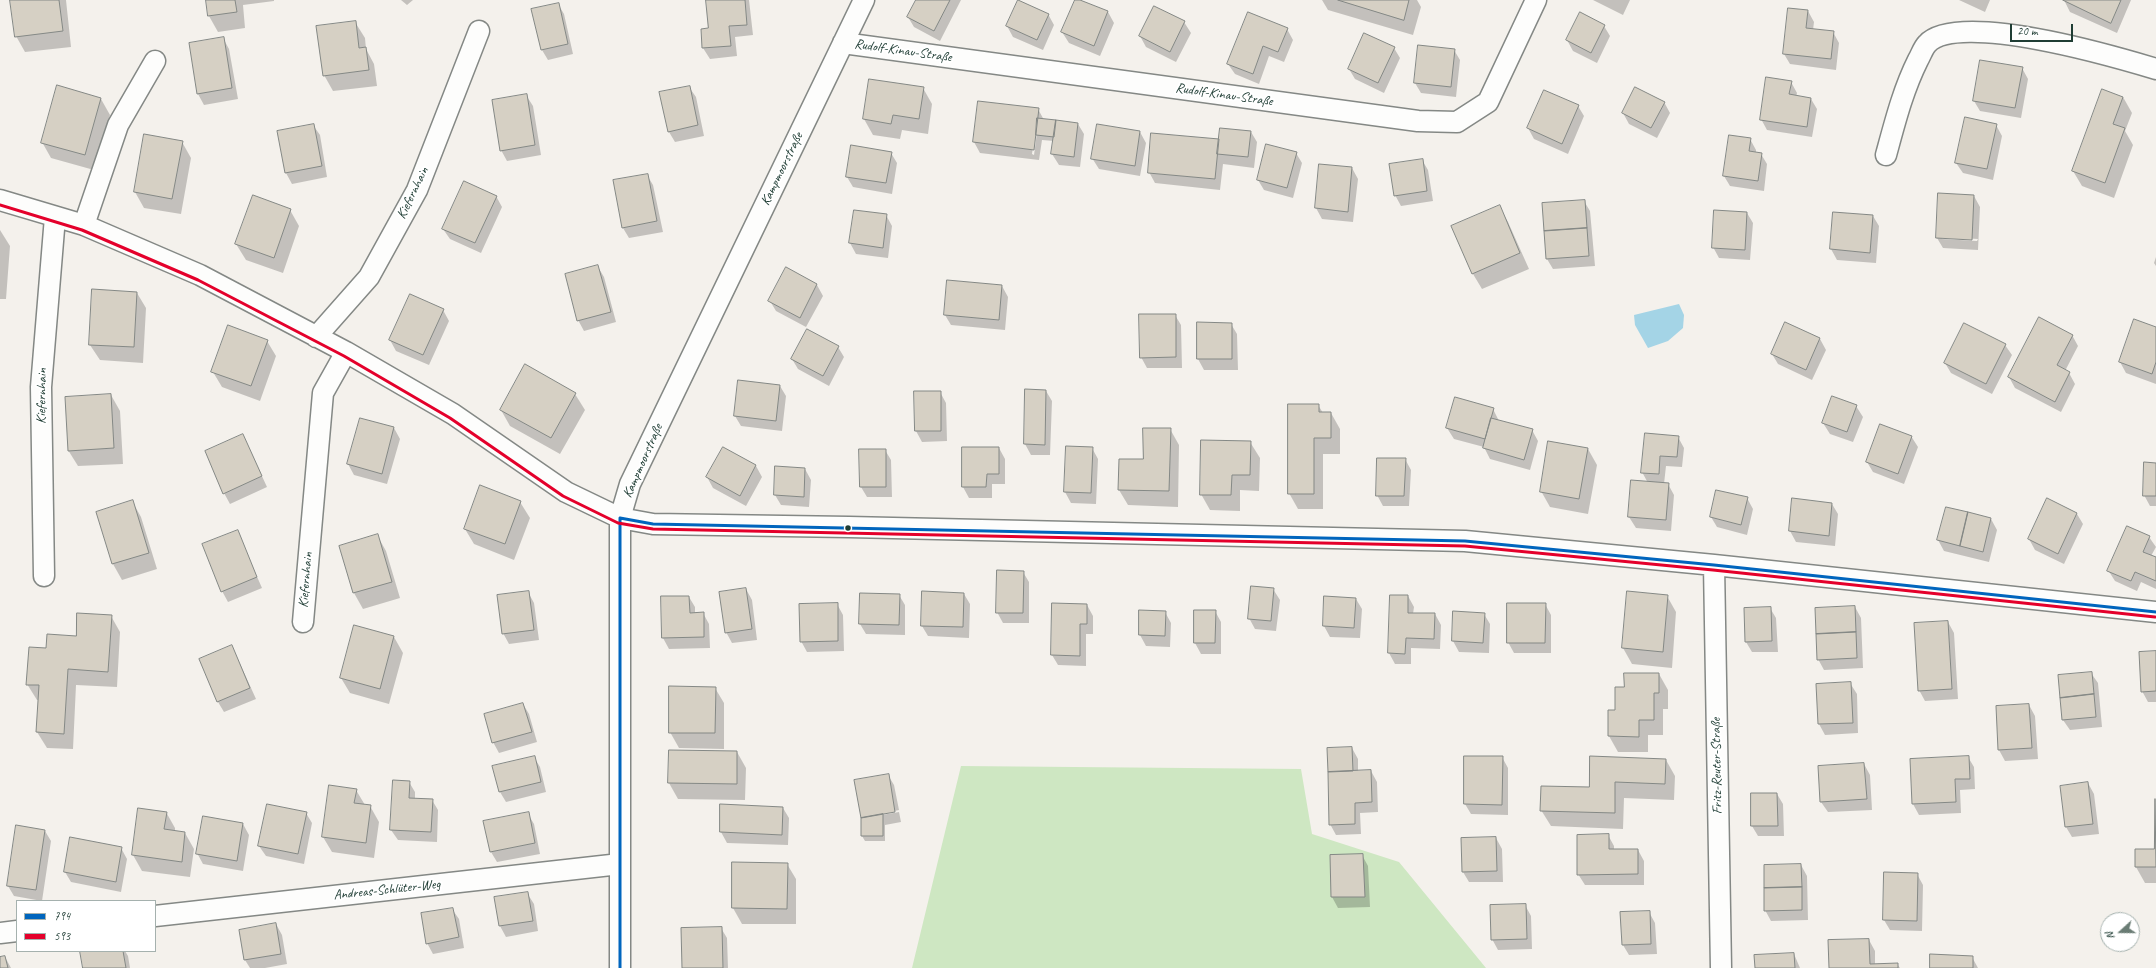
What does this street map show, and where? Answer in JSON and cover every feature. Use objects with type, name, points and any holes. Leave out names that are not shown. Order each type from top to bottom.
[{"type":"street","name":"Kampmoorstraße","points":[[620,968],[620,518],[630,484],[864,0]]},
{"type":"street","name":"Rudolf-Kinau-Straße","points":[[843,43],[1410,120],[1457,122],[1488,102],[1536,0]]},
{"type":"street","name":"Kiefernhain","points":[[316,337],[369,277],[417,190],[479,31]]},
{"type":"street","points":[[1886,155],[1907,81],[1927,44],[1946,34],[1981,33],[2025,36],[2104,53],[2156,69]]},
{"type":"street","points":[[84,225],[118,125],[155,61]]},
{"type":"street","points":[[0,200],[84,225],[200,275],[346,352],[453,414],[566,492],[620,518],[653,524],[836,526],[1465,541],[1714,565],[2156,612]]},
{"type":"street","name":"Kiefernhain","points":[[44,576],[41,387],[55,217]]},
{"type":"street","name":"Kiefernhain","points":[[303,622],[323,393],[346,352]]},
{"type":"street","name":"Fritz-Reuter-Straße","points":[[1714,565],[1720,968]]},
{"type":"street","name":"Andreas-Schlüter-Weg","points":[[156,916],[620,864]]},
{"type":"street","points":[[0,933],[16,931]]},
{"type":"green space","points":[[961,766],[1301,769],[1312,834],[1399,862],[1486,968],[912,968]]},
{"type":"water","points":[[1679,304],[1684,315],[1683,328],[1668,341],[1648,348],[1635,325],[1634,315]]},
{"type":"building","points":[[10,0],[59,0],[63,31],[15,37]]},
{"type":"building","points":[[206,0],[235,0],[237,12],[208,16]]},
{"type":"building","points":[[706,0],[745,0],[747,25],[729,26],[731,46],[702,48],[701,29],[708,28]]},
{"type":"building","points":[[916,0],[950,0],[934,31],[907,17]]},
{"type":"building","points":[[1018,0],[1049,14],[1037,40],[1006,26]]},
{"type":"building","points":[[1075,0],[1080,0],[1108,11],[1094,46],[1061,32]]},
{"type":"building","points":[[1338,0],[1409,0],[1404,20]]},
{"type":"building","points":[[2063,0],[2121,0],[2111,23]]},
{"type":"building","points":[[559,3],[568,44],[541,50],[531,9]]},
{"type":"building","points":[[1154,6],[1185,21],[1170,52],[1139,36]]},
{"type":"building","points":[[1788,8],[1808,10],[1806,28],[1834,31],[1831,59],[1783,54]]},
{"type":"building","points":[[1248,12],[1288,28],[1278,52],[1263,46],[1253,74],[1227,64]]},
{"type":"building","points":[[1580,12],[1605,25],[1591,53],[1566,40]]},
{"type":"building","points":[[356,21],[359,48],[366,47],[369,70],[323,76],[316,26]]},
{"type":"building","points":[[1364,33],[1395,47],[1378,83],[1348,69]]},
{"type":"building","points":[[224,37],[232,88],[197,94],[189,43]]},
{"type":"building","points":[[1418,45],[1455,49],[1451,87],[1414,83]]},
{"type":"building","points":[[1980,60],[2023,67],[2015,108],[1973,101]]},
{"type":"building","points":[[1766,77],[1792,81],[1789,94],[1811,98],[1807,127],[1760,120]]},
{"type":"building","points":[[869,79],[924,87],[919,119],[893,115],[891,124],[863,119]]},
{"type":"building","points":[[57,85],[101,98],[85,155],[41,143]]},
{"type":"building","points":[[690,86],[698,125],[668,132],[659,92]]},
{"type":"building","points":[[1635,87],[1665,102],[1651,128],[1622,113]]},
{"type":"building","points":[[2102,89],[2123,97],[2113,124],[2125,128],[2105,183],[2072,171]]},
{"type":"building","points":[[1544,90],[1579,105],[1562,144],[1527,128]]},
{"type":"building","points":[[527,94],[535,145],[500,151],[492,100]]},
{"type":"building","points":[[978,101],[1039,108],[1034,150],[973,142]]},
{"type":"building","points":[[1965,117],[1997,124],[1987,169],[1955,163]]},
{"type":"building","points":[[1037,118],[1056,120],[1054,137],[1036,135]]},
{"type":"building","points":[[1056,120],[1078,123],[1074,157],[1051,154]]},
{"type":"building","points":[[314,124],[322,166],[285,173],[277,131]]},
{"type":"building","points":[[1097,124],[1140,131],[1135,166],[1091,159]]},
{"type":"building","points":[[1220,128],[1251,131],[1248,157],[1217,154]]},
{"type":"building","points":[[1151,133],[1219,139],[1215,179],[1148,173]]},
{"type":"building","points":[[144,134],[183,141],[172,199],[134,192]]},
{"type":"building","points":[[1729,135],[1751,138],[1749,151],[1762,153],[1758,181],[1723,176]]},
{"type":"building","points":[[1266,144],[1297,152],[1287,188],[1257,180]]},
{"type":"building","points":[[851,145],[892,152],[886,183],[846,177]]},
{"type":"building","points":[[1423,159],[1427,191],[1394,196],[1389,164]]},
{"type":"building","points":[[1319,164],[1352,167],[1348,212],[1315,208]]},
{"type":"building","points":[[648,174],[657,221],[622,228],[613,180]]},
{"type":"building","points":[[464,181],[497,196],[475,243],[442,229]]},
{"type":"building","points":[[1938,193],[1974,195],[1972,240],[1936,238]]},
{"type":"building","points":[[253,195],[291,209],[274,258],[235,244]]},
{"type":"building","points":[[1585,200],[1587,228],[1544,231],[1542,203]]},
{"type":"building","points":[[1500,205],[1520,253],[1472,274],[1451,226]]},
{"type":"building","points":[[854,210],[887,214],[883,248],[849,243]]},
{"type":"building","points":[[1714,210],[1747,212],[1745,250],[1712,248]]},
{"type":"building","points":[[1833,212],[1873,215],[1870,253],[1830,249]]},
{"type":"building","points":[[1587,228],[1589,256],[1546,259],[1544,231]]},
{"type":"building","points":[[598,265],[611,312],[577,321],[565,274]]},
{"type":"building","points":[[786,267],[817,284],[800,318],[768,301]]},
{"type":"building","points":[[947,280],[1002,285],[999,320],[944,315]]},
{"type":"building","points":[[92,289],[137,292],[134,347],[89,345]]},
{"type":"building","points":[[410,294],[444,309],[423,355],[389,340]]},
{"type":"building","points":[[1139,314],[1176,314],[1176,357],[1140,358]]},
{"type":"building","points":[[2039,317],[2073,335],[2057,365],[2070,372],[2055,402],[2008,377]]},
{"type":"building","points":[[2134,319],[2156,327],[2156,362],[2152,374],[2119,362]]},
{"type":"building","points":[[1197,322],[1232,323],[1232,359],[1197,359]]},
{"type":"building","points":[[1785,322],[1820,338],[1806,370],[1771,354]]},
{"type":"building","points":[[1964,323],[2006,344],[1986,384],[1944,363]]},
{"type":"building","points":[[228,325],[268,340],[251,386],[211,372]]},
{"type":"building","points":[[807,329],[839,346],[823,376],[791,359]]},
{"type":"building","points":[[525,364],[576,393],[551,438],[500,410]]},
{"type":"building","points":[[738,380],[780,385],[776,421],[734,416]]},
{"type":"building","points":[[1025,389],[1046,390],[1045,445],[1024,444]]},
{"type":"building","points":[[914,391],[941,391],[941,431],[915,431]]},
{"type":"building","points":[[111,394],[114,448],[68,451],[65,397]]},
{"type":"building","points":[[1832,396],[1857,405],[1847,432],[1822,423]]},
{"type":"building","points":[[1455,397],[1494,408],[1485,439],[1446,428]]},
{"type":"building","points":[[1288,404],[1319,404],[1319,412],[1331,412],[1331,438],[1314,438],[1314,494],[1288,494]]},
{"type":"building","points":[[360,418],[394,427],[382,474],[347,464]]},
{"type":"building","points":[[1491,418],[1533,429],[1524,460],[1483,448]]},
{"type":"building","points":[[1880,424],[1912,436],[1898,474],[1866,462]]},
{"type":"building","points":[[1143,428],[1171,428],[1169,491],[1118,490],[1119,459],[1143,459]]},
{"type":"building","points":[[1645,433],[1679,436],[1677,457],[1660,456],[1659,474],[1641,473]]},
{"type":"building","points":[[243,434],[262,476],[223,494],[205,451]]},
{"type":"building","points":[[1201,440],[1251,441],[1250,475],[1232,475],[1231,495],[1200,495]]},
{"type":"building","points":[[1548,441],[1588,448],[1579,499],[1540,492]]},
{"type":"building","points":[[1066,446],[1093,447],[1091,493],[1064,492]]},
{"type":"building","points":[[723,447],[756,465],[740,496],[706,477]]},
{"type":"building","points":[[962,447],[999,447],[999,474],[987,474],[986,487],[962,487]]},
{"type":"building","points":[[859,449],[886,449],[886,487],[860,487]]},
{"type":"building","points":[[1377,458],[1406,458],[1404,496],[1376,496]]},
{"type":"building","points":[[2144,462],[2156,463],[2156,496],[2143,496]]},
{"type":"building","points":[[775,466],[805,468],[804,497],[774,495]]},
{"type":"building","points":[[1631,480],[1669,483],[1666,520],[1628,517]]},
{"type":"building","points":[[480,485],[521,501],[505,544],[464,529]]},
{"type":"building","points":[[1716,490],[1748,497],[1741,525],[1710,517]]},
{"type":"building","points":[[1792,498],[1832,503],[1829,536],[1789,531]]},
{"type":"building","points":[[2047,498],[2077,513],[2058,554],[2028,539]]},
{"type":"building","points":[[133,500],[149,553],[112,564],[96,512]]},
{"type":"building","points":[[1946,507],[1968,512],[1960,546],[1937,540]]},
{"type":"building","points":[[1968,512],[1991,518],[1983,552],[1960,546]]},
{"type":"building","points":[[2127,526],[2150,536],[2143,552],[2156,557],[2156,581],[2135,572],[2131,581],[2107,571]]},
{"type":"building","points":[[238,530],[257,577],[221,592],[202,544]]},
{"type":"building","points":[[378,534],[392,582],[353,593],[339,546]]},
{"type":"building","points":[[997,570],[1024,571],[1023,613],[996,613]]},
{"type":"building","points":[[1251,586],[1274,588],[1271,621],[1248,619]]},
{"type":"building","points":[[746,588],[752,629],[725,633],[719,592]]},
{"type":"building","points":[[529,591],[534,630],[502,634],[497,595]]},
{"type":"building","points":[[922,591],[964,593],[963,627],[921,626]]},
{"type":"building","points":[[1627,591],[1668,595],[1663,652],[1622,648]]},
{"type":"building","points":[[860,593],[900,594],[899,625],[859,624]]},
{"type":"building","points":[[1390,595],[1408,595],[1408,613],[1435,613],[1434,639],[1406,638],[1405,654],[1388,653]]},
{"type":"building","points":[[661,596],[689,596],[690,613],[704,612],[704,637],[662,638]]},
{"type":"building","points":[[1324,596],[1356,598],[1354,628],[1323,626]]},
{"type":"building","points":[[838,603],[838,641],[800,642],[799,604]]},
{"type":"building","points":[[1052,603],[1087,604],[1087,624],[1080,624],[1080,656],[1051,655]]},
{"type":"building","points":[[1507,603],[1546,603],[1545,643],[1507,643]]},
{"type":"building","points":[[1855,606],[1856,632],[1816,634],[1815,608]]},
{"type":"building","points":[[1771,607],[1772,641],[1745,642],[1744,608]]},
{"type":"building","points":[[1139,610],[1166,611],[1165,636],[1139,635]]},
{"type":"building","points":[[1194,610],[1216,610],[1215,643],[1194,643]]},
{"type":"building","points":[[1453,611],[1485,613],[1483,643],[1452,641]]},
{"type":"building","points":[[77,613],[112,615],[108,672],[68,669],[64,734],[36,732],[39,685],[26,685],[29,647],[46,648],[47,634],[76,636]]},
{"type":"building","points":[[1948,621],[1952,689],[1918,691],[1914,623]]},
{"type":"building","points":[[354,625],[394,636],[380,689],[340,678]]},
{"type":"building","points":[[1856,632],[1857,658],[1817,660],[1816,634]]},
{"type":"building","points":[[232,645],[250,688],[217,702],[199,659]]},
{"type":"building","points":[[2156,651],[2156,691],[2141,692],[2139,652]]},
{"type":"building","points":[[2092,672],[2094,694],[2060,698],[2058,675]]},
{"type":"building","points":[[1624,673],[1659,673],[1659,693],[1654,693],[1654,720],[1639,720],[1639,737],[1608,736],[1608,710],[1615,710],[1615,687],[1624,687]]},
{"type":"building","points":[[1851,682],[1853,723],[1818,724],[1816,684]]},
{"type":"building","points":[[669,686],[716,687],[715,733],[669,733]]},
{"type":"building","points":[[2094,694],[2096,717],[2062,720],[2060,698]]},
{"type":"building","points":[[523,703],[532,732],[492,743],[484,714]]},
{"type":"building","points":[[2029,704],[2032,748],[1998,750],[1996,706]]},
{"type":"building","points":[[1352,747],[1353,771],[1328,772],[1327,748]]},
{"type":"building","points":[[669,750],[737,751],[737,784],[668,783]]},
{"type":"building","points":[[535,756],[541,782],[499,792],[492,766]]},
{"type":"building","points":[[1464,756],[1503,756],[1502,805],[1464,804]]},
{"type":"building","points":[[1590,756],[1666,759],[1665,784],[1615,782],[1615,813],[1540,811],[1541,786],[1589,787]]},
{"type":"building","points":[[1969,756],[1970,779],[1955,779],[1956,802],[1912,804],[1910,759]]},
{"type":"building","points":[[1864,763],[1867,799],[1820,802],[1818,766]]},
{"type":"building","points":[[1371,770],[1372,802],[1355,803],[1355,824],[1329,825],[1328,772]]},
{"type":"building","points":[[889,774],[895,812],[861,818],[854,780]]},
{"type":"building","points":[[393,780],[410,781],[409,798],[433,799],[431,832],[390,830]]},
{"type":"building","points":[[2088,782],[2093,824],[2065,827],[2060,786]]},
{"type":"building","points":[[329,785],[357,789],[354,803],[371,805],[366,843],[322,837]]},
{"type":"building","points":[[1751,793],[1777,793],[1778,826],[1751,826]]},
{"type":"building","points":[[2155,799],[2156,867],[2135,867],[2135,849],[2154,849]]},
{"type":"building","points":[[267,804],[307,812],[298,854],[258,846]]},
{"type":"building","points":[[720,804],[783,807],[782,835],[720,832]]},
{"type":"building","points":[[138,808],[167,812],[164,829],[185,832],[182,862],[132,855]]},
{"type":"building","points":[[529,812],[535,843],[490,852],[483,821]]},
{"type":"building","points":[[883,814],[883,836],[861,836],[861,818]]},
{"type":"building","points":[[203,816],[243,823],[237,861],[196,854]]},
{"type":"building","points":[[16,825],[45,830],[36,890],[7,886]]},
{"type":"building","points":[[1609,834],[1609,849],[1638,849],[1638,874],[1577,875],[1577,835]]},
{"type":"building","points":[[70,837],[122,847],[116,882],[64,872]]},
{"type":"building","points":[[1496,837],[1497,871],[1462,872],[1461,838]]},
{"type":"building","points":[[1363,854],[1365,897],[1331,897],[1330,855]]},
{"type":"building","points":[[732,862],[788,863],[787,909],[732,908]]},
{"type":"building","points":[[1801,864],[1802,887],[1764,888],[1764,865]]},
{"type":"building","points":[[1884,872],[1918,873],[1917,921],[1883,920]]},
{"type":"building","points":[[1802,887],[1802,910],[1764,911],[1764,888]]},
{"type":"building","points":[[528,892],[533,921],[499,926],[494,897]]},
{"type":"building","points":[[1526,904],[1527,939],[1491,940],[1490,905]]},
{"type":"building","points":[[453,908],[459,937],[426,944],[421,913]]},
{"type":"building","points":[[1650,911],[1651,944],[1622,945],[1620,912]]},
{"type":"building","points":[[276,923],[281,954],[244,960],[239,930]]},
{"type":"building","points":[[722,927],[723,968],[682,968],[681,928]]},
{"type":"building","points":[[1869,939],[1870,964],[1898,963],[1898,968],[1829,968],[1828,940]]},
{"type":"building","points":[[80,952],[123,952],[126,968],[83,968]]},
{"type":"building","points":[[1794,953],[1795,968],[1755,968],[1754,955]]},
{"type":"building","points":[[1930,954],[1973,956],[1973,968],[1930,968]]},
{"type":"building","points":[[5,956],[8,968],[0,968],[0,957]]},
{"type":"transit line","name":"593","points":[[0,205],[82,230],[198,280],[344,356],[450,418],[563,496],[618,523],[653,529],[1465,546],[1713,570],[2155,617]]},
{"type":"transit line","name":"794","points":[[620,518],[653,524],[1465,541],[1714,565],[2156,612]]},
{"type":"transit line","name":"794","points":[[620,518],[620,968]]}]
